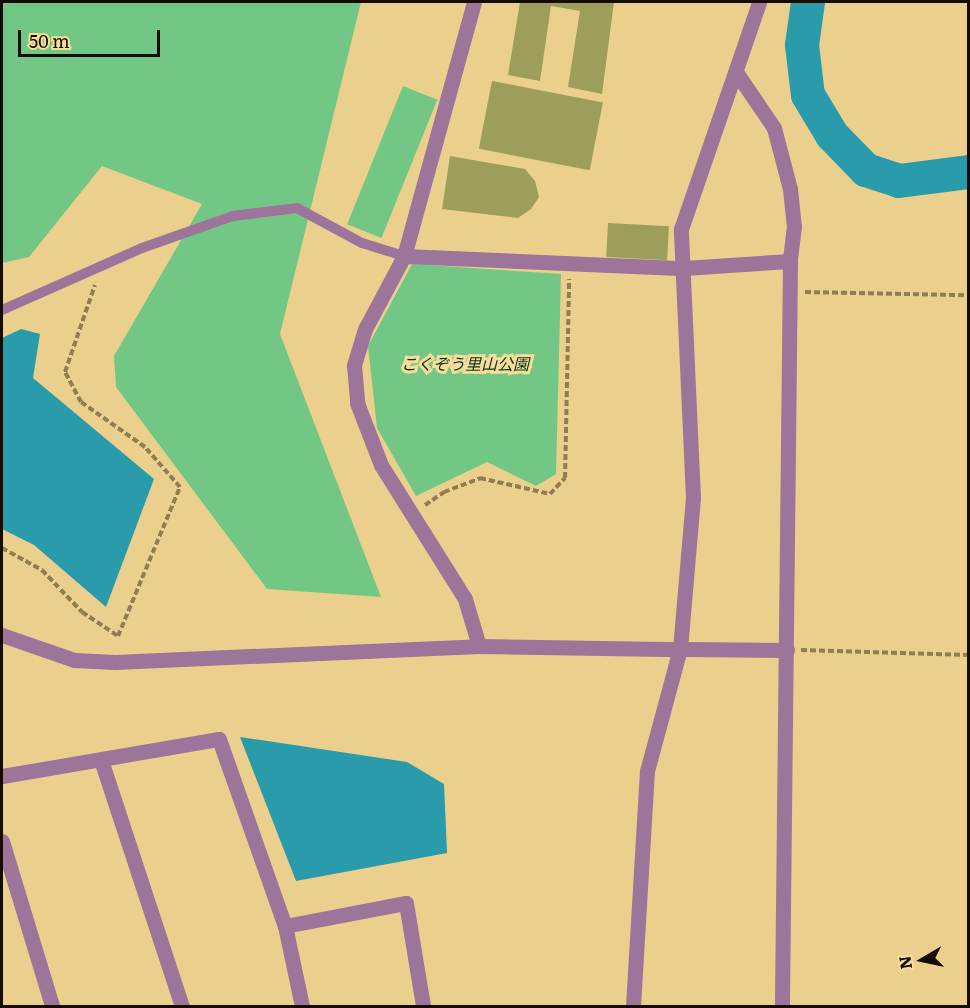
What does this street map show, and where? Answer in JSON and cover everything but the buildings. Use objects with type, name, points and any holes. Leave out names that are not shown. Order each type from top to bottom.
[{"type":"street","points":[[474,2],[404,256],[365,329],[354,365],[357,404],[381,465],[415,513],[465,599],[479,646]]},
{"type":"street","points":[[633,1006],[647,771],[680,649],[693,498],[681,229],[759,2]]},
{"type":"street","points":[[736,72],[774,128],[790,189],[794,225],[790,261],[792,292],[782,1006]]},
{"type":"street","points":[[404,256],[569,266],[684,268],[790,261]]},
{"type":"street","points":[[2,635],[74,660],[115,662],[479,646],[787,650]]},
{"type":"street","points":[[2,776],[219,739],[285,926],[302,1006]]},
{"type":"street","points":[[101,760],[182,1006]]},
{"type":"street","points":[[2,841],[52,1006]]},
{"type":"street","points":[[285,926],[406,903],[423,1006]]},
{"type":"lane","points":[[2,310],[104,265],[233,216],[297,208],[362,243],[404,256]]},
{"type":"path","points":[[2,548],[42,570],[82,612],[118,636],[180,487],[145,447],[81,402],[65,372],[104,265]]},
{"type":"path","points":[[415,513],[444,492],[480,478],[550,494],[565,478],[569,266]]},
{"type":"path","points":[[792,292],[969,296]]},
{"type":"path","points":[[787,650],[969,655]]},
{"type":"green space","points":[[2,2],[361,2],[280,334],[381,597],[267,589],[116,387],[114,356],[202,204],[102,166],[29,257],[2,263]]},
{"type":"green space","points":[[403,86],[437,100],[381,238],[347,224]]},
{"type":"green space","name":"こくぞう里山公園","points":[[412,264],[561,274],[556,474],[536,486],[487,462],[416,496],[377,428],[368,346]]},
{"type":"water","points":[[21,329],[40,334],[33,378],[154,479],[106,607],[34,545],[2,529],[2,338]]},
{"type":"water","points":[[240,737],[407,762],[444,784],[447,853],[296,881]]},
{"type":"waterway","points":[[808,2],[802,45],[808,95],[832,135],[866,170],[899,181],[968,172]]}]
